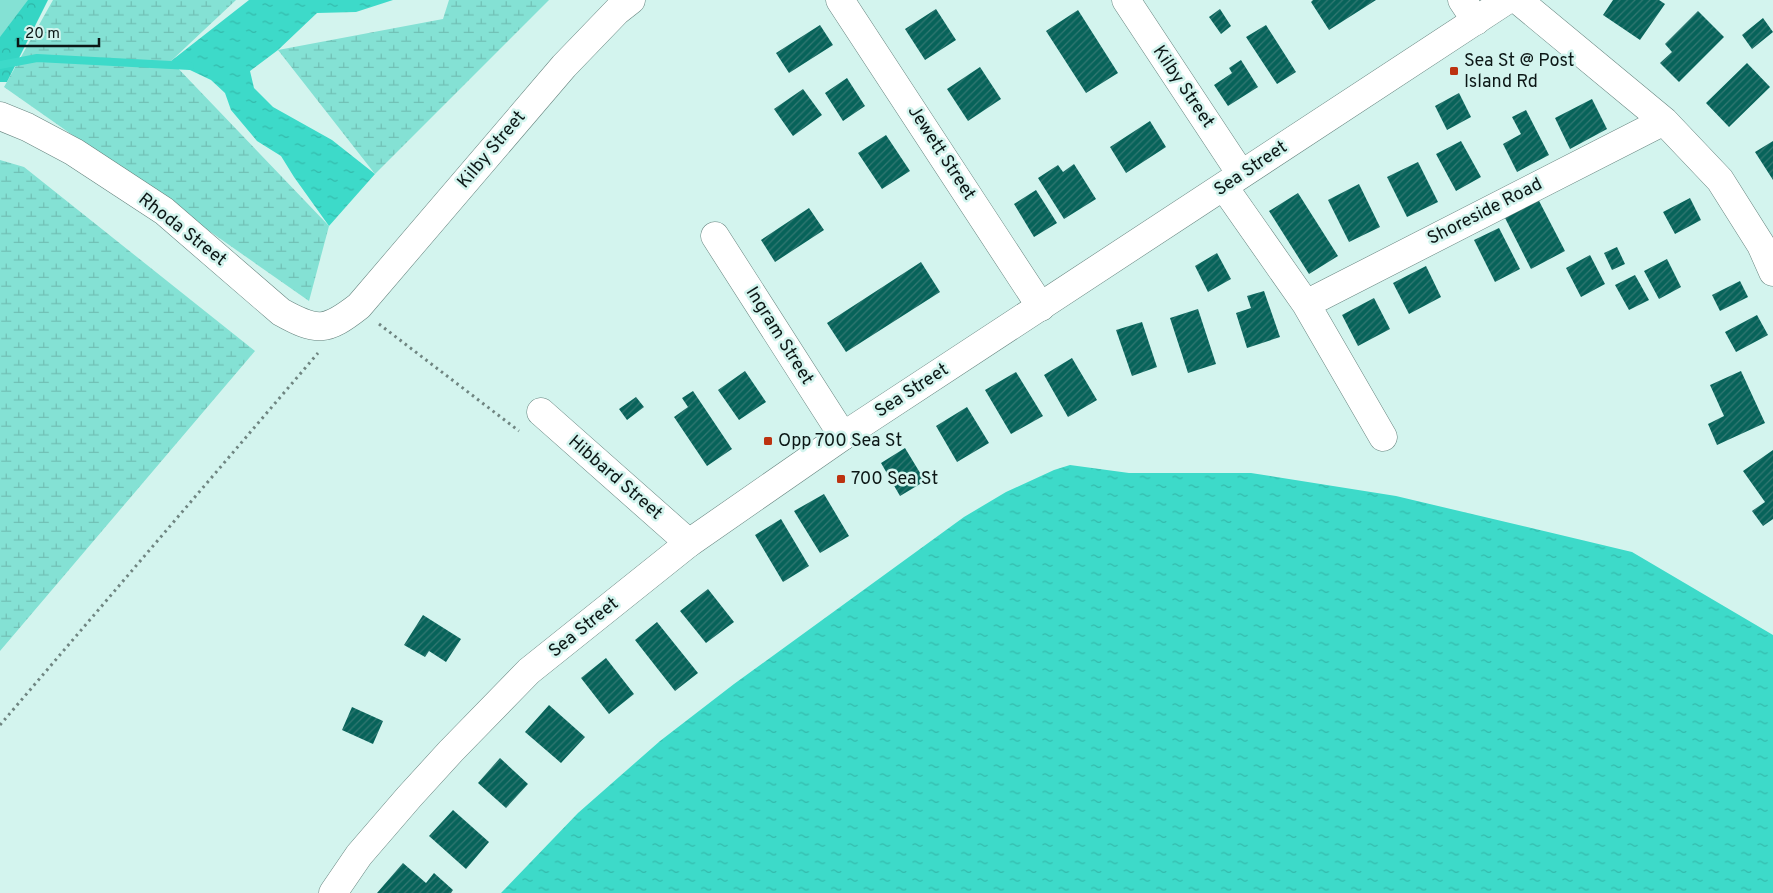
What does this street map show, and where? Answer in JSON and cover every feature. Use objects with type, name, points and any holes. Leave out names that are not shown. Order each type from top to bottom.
[{"type":"street","name":"Kilby Street","points":[[358,306],[564,66],[617,11],[631,0]]},
{"type":"street","name":"Jewett Street","points":[[840,0],[1041,307]]},
{"type":"street","name":"Kilby Street","points":[[1126,0],[1232,180]]},
{"type":"street","name":"Sea Street","points":[[333,893],[359,855],[409,797],[529,671],[689,543],[843,436],[1232,180],[1469,10],[1507,0]]},
{"type":"street","points":[[1518,0],[1664,121],[1720,180],[1761,245],[1773,272]]},
{"type":"street","name":"Rhoda Street","points":[[0,116],[27,127],[74,152],[164,211],[281,312],[298,322],[314,326],[325,326],[338,322],[358,306]]},
{"type":"street","name":"Shoreside Road","points":[[1306,304],[1664,121]]},
{"type":"street","points":[[1232,180],[1383,437]]},
{"type":"street","name":"Ingram Street","points":[[715,236],[843,436]]},
{"type":"street","name":"Hibbard Street","points":[[541,412],[689,543]]},
{"type":"path","points":[[0,725],[320,351]]},
{"type":"green space","points":[[0,0],[48,0],[7,82],[0,82]]},
{"type":"green space","points":[[0,0],[28,0],[0,37]]},
{"type":"green space","points":[[53,0],[236,0],[171,61],[329,226],[309,301],[4,87]]},
{"type":"green space","points":[[449,0],[549,0],[375,174],[278,50],[443,19]]},
{"type":"green space","points":[[0,160],[24,167],[255,351],[0,651]]},
{"type":"water","points":[[249,0],[393,0],[356,12],[317,13],[278,50],[250,71],[254,88],[273,107],[332,140],[375,174],[329,226],[281,156],[257,141],[231,110],[225,93],[211,80],[171,61]]},
{"type":"water","points":[[1070,465],[1129,473],[1251,473],[1396,496],[1632,552],[1773,635],[1773,893],[501,893],[578,813],[660,741],[734,684],[964,517],[1006,492],[1054,470]]},
{"type":"building","points":[[1313,0],[1376,0],[1329,30],[1311,2]]},
{"type":"building","points":[[1613,0],[1659,0],[1665,4],[1640,40],[1603,15]]},
{"type":"building","points":[[936,9],[956,40],[925,60],[905,29]]},
{"type":"building","points":[[1220,9],[1231,26],[1221,34],[1209,17]]},
{"type":"building","points":[[1078,10],[1118,73],[1086,93],[1046,31]]},
{"type":"building","points":[[1698,11],[1724,37],[1679,82],[1660,63],[1672,52],[1665,44]]},
{"type":"building","points":[[1763,18],[1773,32],[1752,49],[1742,35]]},
{"type":"building","points":[[820,25],[833,45],[789,73],[776,53]]},
{"type":"building","points":[[1266,25],[1296,72],[1277,84],[1246,37]]},
{"type":"building","points":[[1241,60],[1258,87],[1228,106],[1214,85],[1232,73],[1229,68]]},
{"type":"building","points":[[1747,63],[1770,87],[1729,127],[1706,103]]},
{"type":"building","points":[[980,67],[1001,99],[968,121],[947,89]]},
{"type":"building","points":[[847,78],[865,106],[843,121],[825,93]]},
{"type":"building","points":[[803,89],[822,115],[793,136],[774,109]]},
{"type":"building","points":[[1459,93],[1471,117],[1447,130],[1435,106]]},
{"type":"building","points":[[1592,99],[1607,129],[1570,149],[1555,118]]},
{"type":"building","points":[[1526,110],[1549,155],[1517,172],[1503,144],[1521,134],[1512,117]]},
{"type":"building","points":[[1150,121],[1166,147],[1126,173],[1110,147]]},
{"type":"building","points":[[886,135],[910,171],[882,189],[858,153]]},
{"type":"building","points":[[1461,141],[1481,177],[1456,191],[1436,154]]},
{"type":"building","points":[[1773,141],[1773,180],[1755,152]]},
{"type":"building","points":[[1418,162],[1438,202],[1407,217],[1387,177]]},
{"type":"building","points":[[1074,164],[1096,199],[1064,219],[1038,178],[1058,165],[1063,172]]},
{"type":"building","points":[[1359,184],[1380,227],[1349,242],[1328,200]]},
{"type":"building","points":[[1036,190],[1057,223],[1034,237],[1014,204]]},
{"type":"building","points":[[1298,193],[1338,256],[1309,274],[1269,211]]},
{"type":"building","points":[[1537,197],[1565,251],[1531,269],[1503,214]]},
{"type":"building","points":[[1690,198],[1701,220],[1675,234],[1663,212]]},
{"type":"building","points":[[809,208],[824,230],[775,262],[761,240]]},
{"type":"building","points":[[1499,228],[1520,269],[1495,282],[1474,240]]},
{"type":"building","points":[[1617,247],[1625,264],[1612,270],[1604,253]]},
{"type":"building","points":[[1217,253],[1231,279],[1208,292],[1195,266]]},
{"type":"building","points":[[1590,255],[1605,284],[1581,297],[1566,268]]},
{"type":"building","points":[[1667,259],[1681,287],[1659,299],[1644,271]]},
{"type":"building","points":[[921,262],[940,292],[846,352],[827,323]]},
{"type":"building","points":[[1426,266],[1441,297],[1409,314],[1393,283]]},
{"type":"building","points":[[1635,275],[1649,300],[1629,310],[1615,285]]},
{"type":"building","points":[[1740,281],[1748,297],[1720,311],[1712,295]]},
{"type":"building","points":[[1264,291],[1280,337],[1247,348],[1236,313],[1251,308],[1247,296]]},
{"type":"building","points":[[1374,298],[1390,329],[1358,346],[1342,315]]},
{"type":"building","points":[[1198,309],[1216,364],[1188,373],[1170,318]]},
{"type":"building","points":[[1757,315],[1768,335],[1736,352],[1725,332]]},
{"type":"building","points":[[1142,322],[1157,367],[1132,376],[1116,330]]},
{"type":"building","points":[[1072,358],[1097,400],[1068,417],[1044,375]]},
{"type":"building","points":[[745,371],[766,402],[739,420],[718,390]]},
{"type":"building","points":[[1741,371],[1765,423],[1717,445],[1708,424],[1724,416],[1710,385]]},
{"type":"building","points":[[1016,372],[1043,416],[1011,434],[985,390]]},
{"type":"building","points":[[693,391],[732,449],[707,466],[674,417],[688,407],[682,398]]},
{"type":"building","points":[[636,397],[644,407],[627,420],[619,409]]},
{"type":"building","points":[[967,407],[989,443],[957,462],[936,426]]},
{"type":"building","points":[[905,448],[925,481],[900,496],[881,463]]},
{"type":"building","points":[[1773,450],[1773,519],[1763,526],[1752,511],[1765,502],[1743,471]]},
{"type":"building","points":[[824,494],[849,536],[820,553],[794,511]]},
{"type":"building","points":[[781,519],[809,566],[783,582],[755,535]]},
{"type":"building","points":[[708,589],[734,622],[706,643],[680,611]]},
{"type":"building","points":[[423,615],[461,639],[446,662],[429,651],[425,657],[404,645]]},
{"type":"building","points":[[657,622],[698,673],[675,691],[635,640]]},
{"type":"building","points":[[606,658],[634,694],[609,714],[581,678]]},
{"type":"building","points":[[549,705],[585,737],[561,763],[525,732]]},
{"type":"building","points":[[352,707],[383,721],[373,744],[342,730]]},
{"type":"building","points":[[500,758],[528,784],[506,808],[478,783]]},
{"type":"building","points":[[453,810],[489,842],[466,869],[429,836]]},
{"type":"building","points":[[403,863],[426,883],[434,873],[453,890],[451,893],[377,893]]},
{"type":"waterway","points":[[0,65],[37,58],[190,66]]},
{"type":"place","name":"Sea St @ Post Island Rd","points":[[1454,71]]},
{"type":"place","name":"Opp 700 Sea St","points":[[768,441]]},
{"type":"place","name":"700 Sea St","points":[[841,479]]}]
